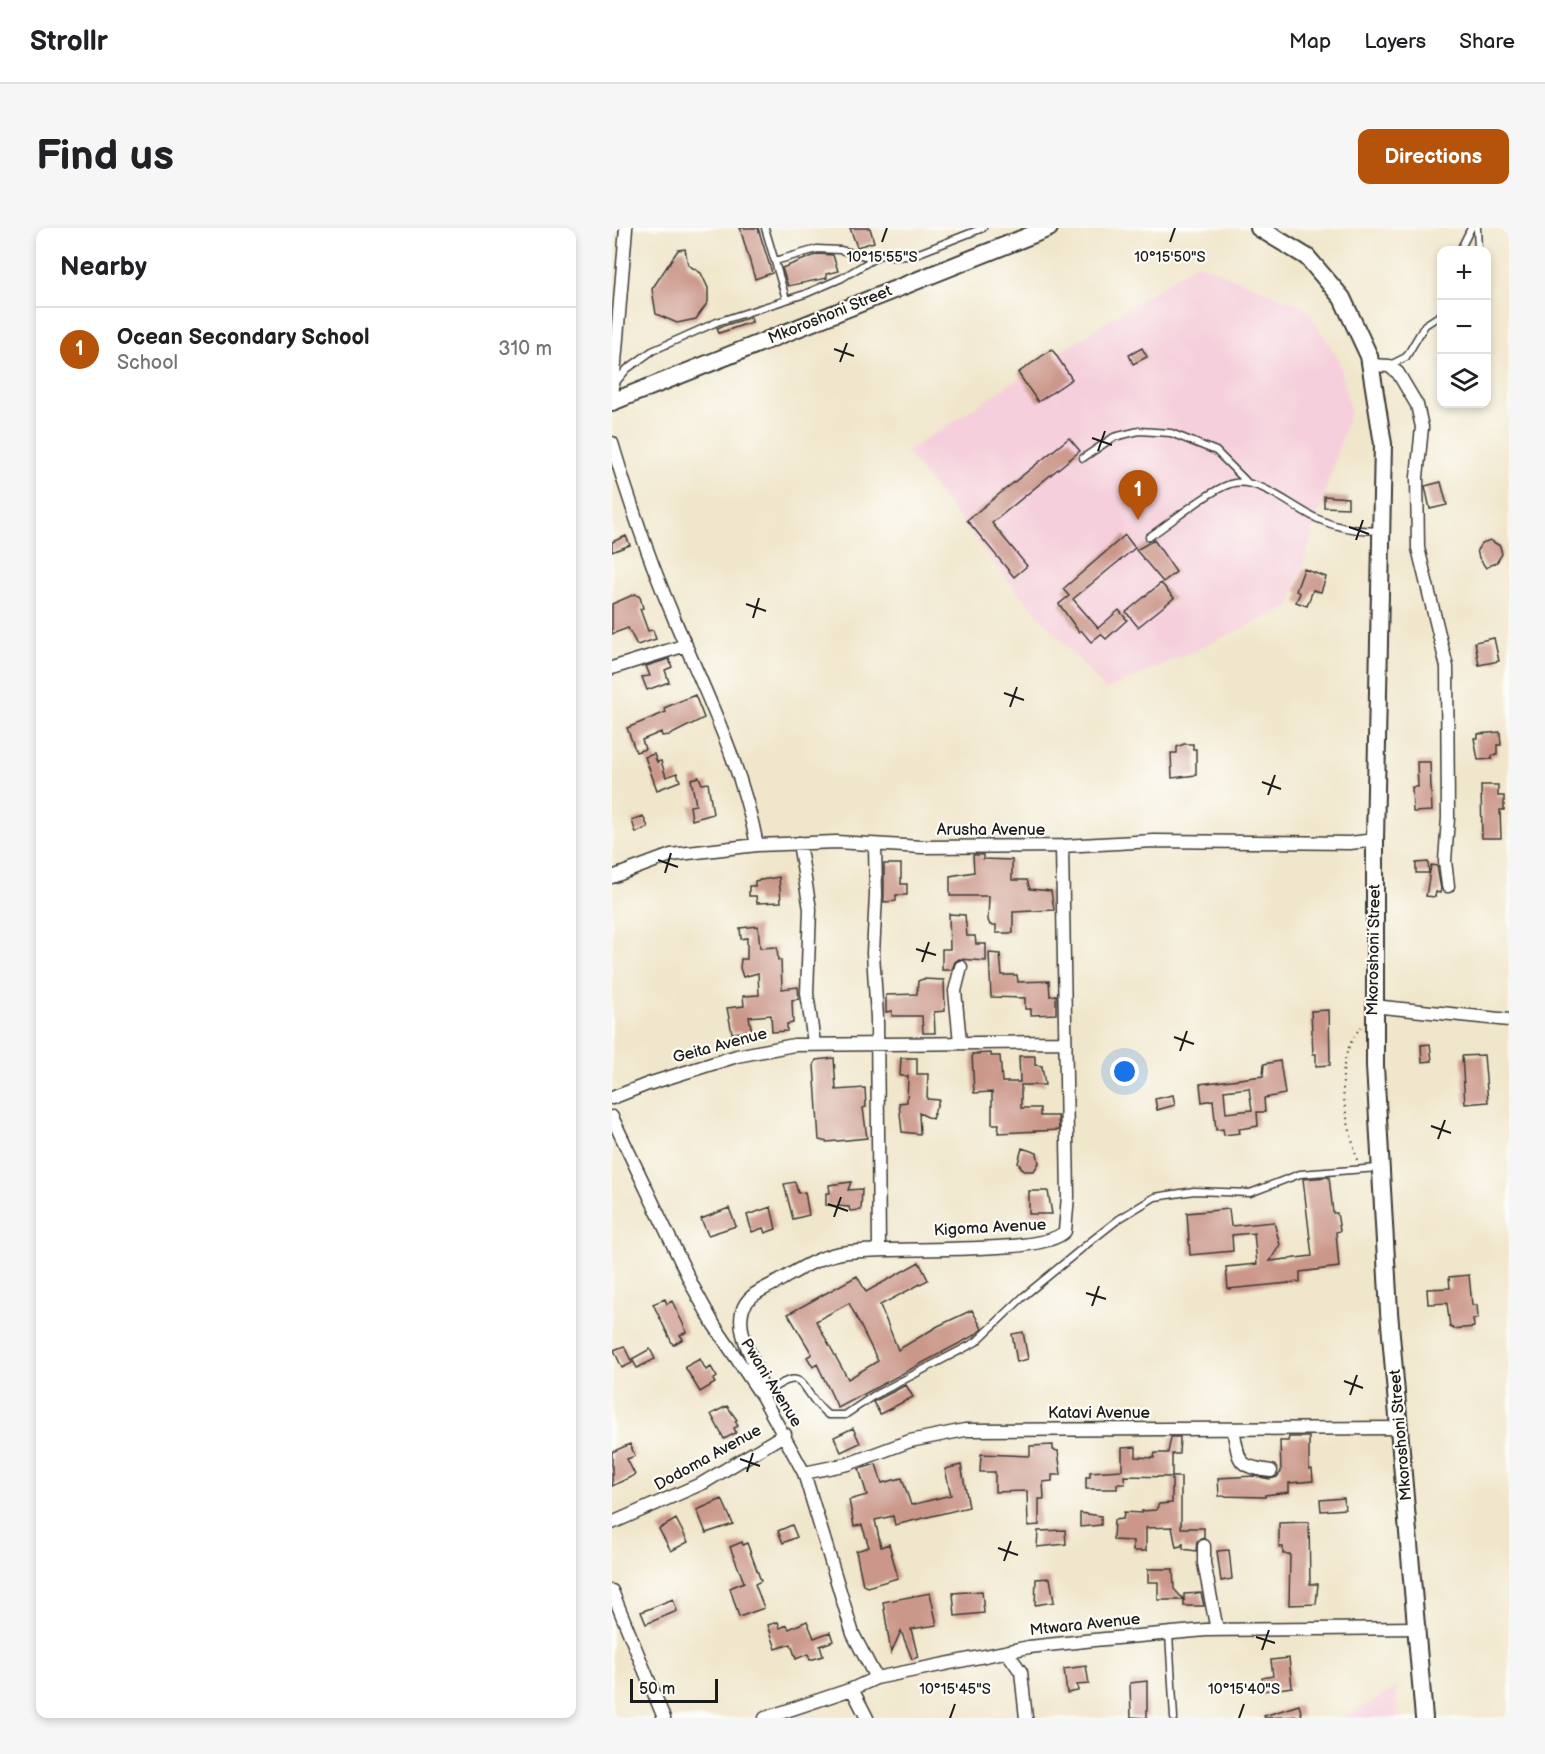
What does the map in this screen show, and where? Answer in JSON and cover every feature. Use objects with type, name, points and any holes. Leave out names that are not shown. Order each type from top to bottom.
[{"type":"street","points":[[612,400],[615,382],[614,348],[626,228]]},
{"type":"street","name":"Mkoroshoni Street","points":[[612,400],[1049,228]]},
{"type":"street","name":"Mkoroshoni Street","points":[[1259,228],[1307,257],[1342,298],[1370,356],[1383,444],[1373,1013],[1389,1312],[1419,1628],[1424,1718]]},
{"type":"street","points":[[1371,365],[1389,366],[1408,387],[1417,405],[1422,427],[1417,477],[1418,548],[1447,667],[1448,818],[1445,861],[1448,886]]},
{"type":"street","points":[[612,443],[624,483],[686,645],[736,764],[752,815],[758,845]]},
{"type":"street","points":[[612,669],[686,645]]},
{"type":"street","name":"Arusha Avenue","points":[[612,877],[671,855],[758,845],[799,843],[1062,846],[1154,841],[1350,843],[1375,840]]},
{"type":"street","points":[[799,843],[810,909],[807,993],[814,1043]]},
{"type":"street","points":[[875,845],[876,895],[873,953],[879,1248]]},
{"type":"street","name":"Kigoma Avenue","points":[[762,1396],[759,1373],[742,1325],[742,1311],[747,1300],[818,1259],[839,1253],[879,1248],[1025,1245],[1050,1242],[1064,1233],[1068,1213],[1062,846]]},
{"type":"street","points":[[960,1042],[955,991],[961,968]]},
{"type":"street","points":[[1373,1013],[1509,1020]]},
{"type":"street","name":"Geita Avenue","points":[[612,1098],[648,1084],[737,1056],[814,1043],[876,1045],[1065,1042]]},
{"type":"street","name":"Pwani Avenue","points":[[612,1117],[693,1287],[714,1325],[785,1434],[804,1473],[853,1634],[876,1678]]},
{"type":"street","name":"Katavi Avenue","points":[[804,1473],[848,1464],[910,1441],[965,1430],[1400,1428]]},
{"type":"street","points":[[1233,1429],[1242,1463],[1249,1468],[1271,1470]]},
{"type":"street","name":"Dodoma Avenue","points":[[612,1523],[703,1483],[785,1434]]},
{"type":"street","points":[[1204,1546],[1204,1563],[1216,1630]]},
{"type":"street","points":[[612,1591],[664,1718]]},
{"type":"street","name":"Mtwara Avenue","points":[[765,1718],[852,1689],[876,1678],[1006,1652],[1083,1641],[1216,1630],[1419,1628]]},
{"type":"street","points":[[1006,1652],[1021,1672],[1026,1718]]},
{"type":"street","points":[[852,1689],[867,1718]]},
{"type":"lane","points":[[765,228],[786,299]]},
{"type":"lane","points":[[775,261],[818,249],[840,250],[875,258],[914,255],[983,228]]},
{"type":"lane","points":[[1462,246],[1470,228]]},
{"type":"lane","points":[[1477,228],[1478,246]]},
{"type":"lane","points":[[615,382],[627,369],[652,351],[717,322],[842,278],[875,258]]},
{"type":"lane","points":[[1389,366],[1406,357],[1425,325],[1437,317]]},
{"type":"lane","points":[[1083,458],[1114,436],[1139,430],[1171,433],[1216,451],[1246,482],[1320,520],[1363,531],[1382,530]]},
{"type":"lane","points":[[1149,537],[1226,485],[1246,482]]},
{"type":"lane","points":[[762,1396],[785,1379],[794,1379],[809,1391],[828,1415],[845,1415],[873,1396],[976,1342],[1024,1296],[1091,1241],[1119,1219],[1155,1197],[1194,1191],[1250,1193],[1300,1174],[1359,1171],[1382,1167]]},
{"type":"lane","points":[[1169,1633],[1174,1718]]},
{"type":"path","points":[[1359,1171],[1347,1119],[1344,1060],[1354,1036],[1373,1013]]},
{"type":"shaded area","points":[[1197,263],[1305,307],[1339,360],[1350,411],[1290,607],[1106,690],[1014,588],[906,452]]},
{"type":"shaded area","points":[[1397,1688],[1398,1718],[1342,1718]]},
{"type":"building","points":[[740,228],[758,228],[772,273],[755,279]]},
{"type":"building","points":[[850,228],[870,228],[874,242],[857,247]]},
{"type":"building","points":[[685,249],[688,265],[701,273],[708,288],[708,302],[696,319],[677,323],[656,314],[652,289],[678,250]]},
{"type":"building","points":[[818,254],[833,255],[838,271],[826,274],[827,278],[788,286],[782,268]]},
{"type":"building","points":[[751,317],[752,322],[719,333],[717,328]]},
{"type":"building","points":[[1142,348],[1147,357],[1133,364],[1129,355]]},
{"type":"building","points":[[1052,349],[1072,379],[1038,402],[1018,373]]},
{"type":"building","points":[[1069,438],[1080,451],[992,523],[1027,566],[1014,577],[967,520]]},
{"type":"building","points":[[1441,482],[1447,505],[1430,509],[1425,486]]},
{"type":"building","points":[[1324,496],[1348,498],[1348,508],[1324,507]]},
{"type":"building","points":[[1125,535],[1135,548],[1073,599],[1098,628],[1119,610],[1127,620],[1106,639],[1101,634],[1091,642],[1081,630],[1079,632],[1059,604],[1069,596],[1063,589]]},
{"type":"building","points":[[626,536],[630,545],[612,552],[612,542]]},
{"type":"building","points":[[1154,540],[1176,572],[1163,582],[1136,550]]},
{"type":"building","points":[[1490,540],[1500,546],[1502,554],[1497,562],[1486,568],[1477,550],[1482,543]]},
{"type":"building","points":[[1304,569],[1326,577],[1321,592],[1313,590],[1307,606],[1296,602],[1300,593],[1296,591]]},
{"type":"building","points":[[1161,583],[1174,598],[1138,627],[1126,612]]},
{"type":"building","points":[[635,594],[640,597],[643,608],[640,609],[648,631],[653,630],[656,639],[637,645],[628,628],[612,634],[612,604]]},
{"type":"building","points":[[1494,638],[1499,661],[1479,665],[1475,642]]},
{"type":"building","points":[[669,659],[672,667],[665,670],[669,682],[647,690],[642,677],[650,676],[646,666]]},
{"type":"building","points":[[695,695],[704,718],[670,735],[662,736],[661,732],[642,740],[645,749],[636,752],[627,728],[666,712],[664,708]]},
{"type":"building","points":[[1500,732],[1501,745],[1497,745],[1497,755],[1492,756],[1492,759],[1478,760],[1474,738],[1478,738],[1478,734]]},
{"type":"building","points":[[1193,744],[1193,749],[1196,749],[1196,775],[1172,778],[1171,753],[1177,753],[1177,747]]},
{"type":"building","points":[[654,754],[657,762],[661,761],[666,777],[677,773],[680,781],[657,790],[645,757]]},
{"type":"building","points":[[1417,762],[1430,762],[1432,811],[1413,812],[1412,787],[1418,787]]},
{"type":"building","points":[[699,777],[702,784],[708,783],[713,814],[692,820],[690,806],[696,805],[691,779]]},
{"type":"building","points":[[1481,785],[1498,785],[1498,796],[1504,796],[1504,810],[1500,810],[1501,838],[1482,838]]},
{"type":"building","points":[[643,816],[648,827],[636,833],[632,821]]},
{"type":"building","points":[[973,855],[983,855],[983,859],[1012,860],[1012,880],[1027,880],[1030,889],[1051,891],[1054,910],[1013,912],[1013,933],[996,933],[996,925],[990,925],[988,920],[989,896],[950,896],[950,876],[974,872]]},
{"type":"building","points":[[1428,862],[1429,873],[1416,873],[1416,863]]},
{"type":"building","points":[[884,864],[901,864],[901,884],[907,884],[907,895],[896,895],[896,901],[884,902]]},
{"type":"building","points":[[1431,865],[1437,866],[1441,889],[1440,893],[1436,892],[1435,897],[1426,896]]},
{"type":"building","points":[[779,877],[781,902],[757,903],[756,896],[749,896],[749,886],[755,886],[755,881]]},
{"type":"building","points":[[949,914],[965,915],[967,936],[975,936],[976,944],[986,944],[986,961],[959,959],[952,970],[942,970],[942,949],[950,949]]},
{"type":"building","points":[[758,926],[760,948],[777,947],[778,960],[781,960],[782,989],[798,987],[799,999],[792,1000],[793,1023],[787,1024],[787,1031],[772,1032],[771,1015],[749,1017],[753,1037],[742,1039],[741,1032],[732,1033],[727,1008],[744,1006],[743,996],[759,995],[758,973],[743,977],[740,968],[741,959],[747,959],[747,938],[741,939],[740,928]]},
{"type":"building","points":[[989,953],[1000,954],[1002,975],[1017,975],[1018,982],[1049,981],[1050,996],[1056,995],[1056,1014],[1031,1015],[1031,1009],[1025,1009],[1025,998],[991,997]]},
{"type":"building","points":[[923,979],[944,980],[945,1011],[934,1012],[935,1033],[923,1033],[922,1016],[892,1016],[892,1011],[886,1012],[886,995],[917,994],[918,981]]},
{"type":"building","points":[[1329,1010],[1330,1065],[1316,1066],[1316,1054],[1313,1054],[1311,1011]]},
{"type":"building","points":[[1430,1044],[1432,1061],[1422,1062],[1421,1045]]},
{"type":"building","points":[[991,1053],[991,1056],[1000,1056],[1002,1082],[1020,1082],[1019,1056],[1035,1056],[1035,1065],[1042,1066],[1045,1085],[1021,1085],[1021,1108],[1040,1108],[1040,1116],[1058,1116],[1059,1130],[998,1133],[999,1124],[992,1124],[992,1092],[974,1093],[972,1054]]},
{"type":"building","points":[[1484,1055],[1488,1102],[1465,1104],[1462,1056]]},
{"type":"building","points":[[834,1058],[836,1090],[865,1088],[866,1107],[863,1108],[867,1138],[827,1142],[819,1140],[814,1065],[816,1060]]},
{"type":"building","points":[[901,1058],[917,1058],[917,1074],[928,1074],[927,1099],[939,1100],[932,1119],[919,1113],[920,1134],[902,1132],[899,1103],[907,1102],[908,1076],[900,1076]]},
{"type":"building","points":[[1280,1061],[1285,1094],[1264,1098],[1265,1112],[1257,1112],[1258,1126],[1239,1129],[1240,1133],[1224,1135],[1223,1129],[1216,1130],[1213,1100],[1202,1102],[1200,1084],[1263,1076],[1264,1064]],"holes":[[[1249,1088],[1252,1110],[1226,1113],[1224,1091]]]},
{"type":"building","points":[[1173,1095],[1175,1105],[1157,1110],[1155,1099]]},
{"type":"building","points":[[1022,1148],[1037,1153],[1039,1163],[1034,1171],[1024,1171],[1018,1163]]},
{"type":"building","points":[[1329,1177],[1333,1213],[1337,1213],[1340,1231],[1336,1232],[1339,1267],[1300,1272],[1300,1282],[1228,1289],[1226,1267],[1257,1264],[1254,1233],[1232,1235],[1233,1251],[1190,1255],[1187,1213],[1229,1209],[1231,1226],[1274,1222],[1280,1245],[1270,1261],[1312,1256],[1303,1179]]},
{"type":"building","points":[[795,1182],[798,1193],[805,1192],[809,1215],[793,1219],[784,1184]]},
{"type":"building","points":[[851,1182],[848,1190],[862,1189],[861,1210],[850,1211],[849,1207],[826,1205],[826,1193],[830,1193],[829,1185]]},
{"type":"building","points":[[1029,1191],[1048,1191],[1052,1214],[1029,1214]]},
{"type":"building","points":[[771,1207],[776,1229],[765,1233],[763,1228],[752,1232],[747,1215]]},
{"type":"building","points":[[729,1208],[736,1226],[708,1235],[701,1219]]},
{"type":"building","points":[[919,1262],[928,1280],[880,1305],[898,1350],[938,1326],[972,1310],[982,1329],[975,1335],[838,1408],[817,1364],[813,1367],[807,1357],[812,1354],[788,1314],[857,1276],[866,1292]],"holes":[[[849,1303],[878,1361],[848,1379],[816,1321]]]},
{"type":"building","points":[[1469,1275],[1472,1305],[1477,1305],[1478,1318],[1473,1319],[1474,1327],[1454,1329],[1450,1327],[1447,1303],[1428,1304],[1427,1289],[1450,1288],[1449,1277]]},
{"type":"building","points":[[665,1299],[667,1304],[672,1301],[687,1332],[680,1335],[683,1339],[673,1345],[653,1304]]},
{"type":"building","points":[[1023,1332],[1028,1359],[1017,1362],[1012,1334]]},
{"type":"building","points":[[624,1346],[632,1363],[622,1368],[614,1350]]},
{"type":"building","points":[[650,1349],[655,1359],[637,1368],[632,1359]]},
{"type":"building","points":[[700,1359],[706,1370],[711,1367],[717,1377],[713,1380],[715,1383],[700,1392],[685,1367]]},
{"type":"building","points":[[906,1385],[913,1397],[880,1414],[873,1402]]},
{"type":"building","points":[[727,1406],[737,1420],[735,1421],[738,1426],[734,1428],[736,1433],[724,1439],[711,1414]]},
{"type":"building","points":[[853,1428],[860,1443],[841,1452],[834,1437]]},
{"type":"building","points":[[1171,1437],[1180,1437],[1179,1454],[1172,1454],[1172,1477],[1124,1476],[1125,1484],[1117,1484],[1117,1489],[1086,1489],[1086,1477],[1090,1477],[1090,1472],[1122,1470],[1122,1448],[1136,1447],[1136,1457],[1154,1458],[1155,1453],[1168,1453]]},
{"type":"building","points":[[1289,1437],[1309,1437],[1309,1469],[1312,1469],[1313,1481],[1289,1483],[1289,1492],[1265,1495],[1265,1497],[1219,1496],[1218,1478],[1254,1476],[1270,1479],[1277,1477],[1281,1472],[1280,1441],[1288,1441]]},
{"type":"building","points":[[630,1444],[635,1456],[627,1459],[635,1475],[612,1486],[612,1452]]},
{"type":"building","points":[[1053,1445],[1053,1450],[1058,1451],[1061,1475],[1052,1475],[1052,1481],[1043,1482],[1044,1499],[1039,1499],[1039,1525],[1028,1526],[1027,1491],[995,1492],[995,1472],[980,1472],[981,1454],[1030,1456],[1030,1446]]},
{"type":"building","points":[[876,1464],[882,1483],[902,1478],[911,1505],[951,1495],[945,1469],[961,1465],[969,1507],[895,1525],[893,1516],[875,1520],[881,1547],[889,1544],[898,1578],[867,1587],[863,1585],[856,1551],[869,1547],[862,1525],[854,1526],[849,1500],[867,1495],[859,1469]]},
{"type":"building","points":[[1172,1477],[1181,1477],[1181,1528],[1204,1528],[1204,1538],[1197,1541],[1196,1551],[1183,1549],[1183,1542],[1181,1546],[1176,1547],[1172,1527],[1146,1528],[1146,1551],[1133,1551],[1133,1541],[1113,1540],[1114,1520],[1123,1519],[1124,1512],[1142,1513],[1142,1511],[1156,1510],[1159,1504],[1172,1503]]},
{"type":"building","points":[[1344,1498],[1345,1509],[1321,1511],[1320,1500]]},
{"type":"building","points":[[722,1499],[733,1524],[706,1533],[697,1510]]},
{"type":"building","points":[[1080,1513],[1101,1516],[1101,1525],[1080,1527]]},
{"type":"building","points":[[676,1519],[688,1542],[671,1551],[659,1529]]},
{"type":"building","points":[[1309,1522],[1310,1584],[1318,1584],[1316,1604],[1289,1605],[1290,1554],[1283,1554],[1283,1547],[1279,1547],[1279,1523]]},
{"type":"building","points":[[792,1525],[797,1537],[783,1543],[778,1531]]},
{"type":"building","points":[[1065,1530],[1066,1544],[1037,1547],[1038,1531]]},
{"type":"building","points":[[742,1542],[743,1545],[747,1543],[761,1581],[755,1584],[764,1608],[739,1617],[730,1588],[744,1582],[730,1547]]},
{"type":"building","points":[[1229,1550],[1232,1579],[1221,1581],[1217,1551]]},
{"type":"building","points":[[1148,1569],[1173,1569],[1174,1589],[1184,1600],[1158,1600],[1158,1582],[1148,1582]]},
{"type":"building","points":[[1050,1578],[1054,1602],[1035,1605],[1036,1579]]},
{"type":"building","points":[[982,1591],[984,1613],[955,1616],[953,1593]]},
{"type":"building","points":[[930,1593],[937,1625],[911,1629],[918,1657],[912,1659],[901,1631],[891,1653],[883,1602]]},
{"type":"building","points":[[1201,1593],[1204,1606],[1184,1606],[1184,1594]]},
{"type":"building","points":[[673,1599],[677,1611],[646,1624],[641,1612]]},
{"type":"building","points":[[807,1621],[814,1638],[830,1632],[833,1641],[820,1646],[823,1656],[810,1660],[808,1654],[796,1659],[791,1644],[776,1649],[768,1625],[778,1622],[780,1628],[787,1625],[789,1629]]},
{"type":"building","points":[[1289,1658],[1292,1687],[1263,1691],[1262,1678],[1273,1676],[1271,1660]]},
{"type":"building","points":[[1086,1666],[1089,1684],[1077,1685],[1078,1691],[1067,1693],[1064,1669]]},
{"type":"building","points":[[1147,1681],[1147,1718],[1131,1717],[1130,1683]]},
{"type":"building","points":[[1299,1705],[1302,1716],[1265,1718],[1264,1716]]},
{"type":"place","name":"Ocean Secondary School","points":[[1138,520]]}]
